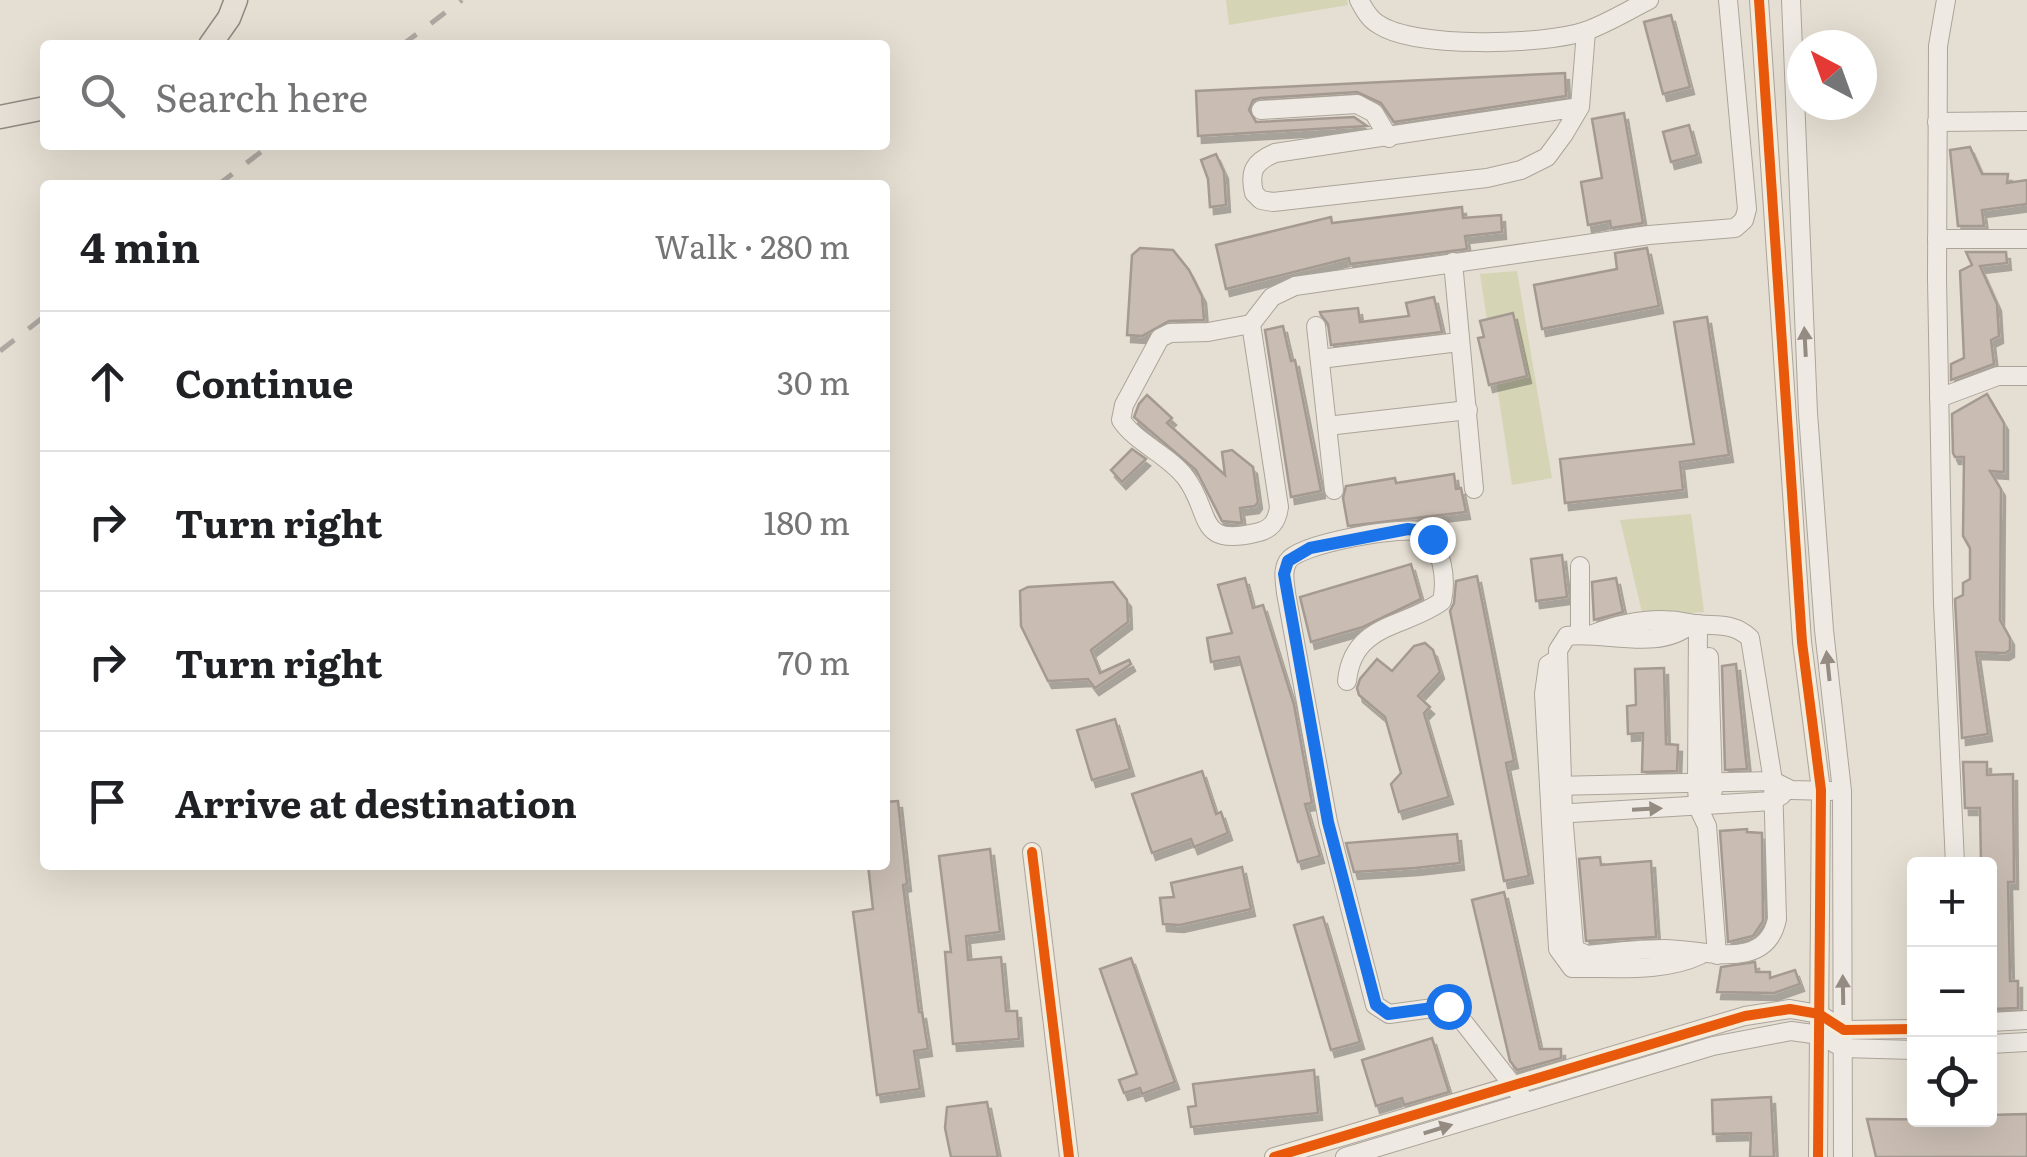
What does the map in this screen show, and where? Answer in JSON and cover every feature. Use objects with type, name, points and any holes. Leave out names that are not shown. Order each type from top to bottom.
[{"type":"main road","points":[[214,40],[236,0]]},
{"type":"main road","points":[[0,117],[40,109]]},
{"type":"street","points":[[1359,0],[1377,24],[1393,31],[1474,43],[1551,40],[1586,31],[1650,0]]},
{"type":"street","points":[[1251,324],[1280,506],[1272,526],[1263,532],[1222,536],[1205,522],[1186,478],[1125,426],[1121,412],[1160,338],[1170,333],[1208,332],[1251,324],[1272,297],[1294,286],[1649,235],[1735,228],[1744,220],[1747,210],[1728,0]]},
{"type":"street","points":[[1759,0],[1802,642],[1821,790],[1818,1157]]},
{"type":"street","points":[[1790,0],[1808,414],[1824,630],[1842,792],[1843,1157]]},
{"type":"street","points":[[1946,0],[1938,46],[1936,239],[1943,603],[1956,857]]},
{"type":"street","points":[[1580,108],[1275,153],[1256,163],[1252,170],[1254,193],[1273,202],[1487,178],[1521,170],[1547,157],[1580,108],[1586,31]]},
{"type":"street","points":[[1261,110],[1356,104],[1374,113],[1389,138]]},
{"type":"street","points":[[1937,122],[2027,121]]},
{"type":"street","points":[[1936,239],[2027,239]]},
{"type":"street","points":[[1454,262],[1474,489]]},
{"type":"street","points":[[1316,326],[1334,490]]},
{"type":"street","points":[[1320,359],[1459,342]]},
{"type":"street","points":[[1939,398],[1998,376],[2027,376]]},
{"type":"street","points":[[1326,426],[1468,410]]},
{"type":"street","points":[[1347,681],[1348,666],[1362,643],[1387,624],[1431,609],[1442,600],[1438,552],[1426,532],[1408,529],[1310,548],[1288,561],[1284,574],[1286,593],[1328,822],[1376,1005],[1388,1014],[1448,1006],[1526,1102]]},
{"type":"street","points":[[1580,566],[1586,635]]},
{"type":"street","points":[[1678,619],[1699,624],[1734,626],[1750,638],[1773,781],[1777,919],[1774,936],[1767,945],[1750,951],[1708,955],[1660,949],[1579,958],[1556,814],[1560,674],[1556,660],[1561,642],[1567,636],[1648,620],[1678,619]]},
{"type":"street","points":[[1699,624],[1708,955]]},
{"type":"street","points":[[1555,786],[1773,781],[1791,790],[1842,792]]},
{"type":"street","points":[[1590,787],[1592,812]]},
{"type":"street","points":[[1556,814],[1772,801],[1791,790]]},
{"type":"street","points":[[1032,852],[1070,1157]]},
{"type":"street","points":[[1274,1157],[1745,1016],[1790,1009],[1818,1014],[1844,1039]]},
{"type":"street","points":[[1997,1022],[2027,1020]]},
{"type":"street","points":[[1844,1039],[1907,1030]]},
{"type":"street","points":[[1350,1156],[1713,1046],[1791,1031],[1907,1049]]},
{"type":"street","points":[[1997,1044],[2027,1042]]},
{"type":"green space","points":[[1226,0],[1347,0],[1348,5],[1229,25]]},
{"type":"green space","points":[[1517,271],[1552,478],[1512,485],[1480,274]]},
{"type":"green space","points":[[1691,514],[1704,612],[1643,616],[1620,520]]},
{"type":"building","points":[[1671,15],[1690,87],[1663,94],[1644,22]]},
{"type":"building","points":[[1565,73],[1566,96],[1394,122],[1381,103],[1357,92],[1260,98],[1253,100],[1249,110],[1256,122],[1354,117],[1367,126],[1198,136],[1196,91]]},
{"type":"building","points":[[1624,113],[1643,223],[1611,228],[1610,221],[1588,225],[1581,182],[1602,178],[1592,119]]},
{"type":"building","points":[[1689,125],[1697,155],[1671,162],[1663,132]]},
{"type":"building","points":[[1970,147],[1982,174],[2008,174],[2007,183],[2027,180],[2027,204],[1982,210],[1984,226],[1958,226],[1950,150]]},
{"type":"building","points":[[1216,154],[1224,172],[1226,205],[1210,207],[1208,179],[1201,160]]},
{"type":"building","points":[[1462,207],[1463,218],[1501,215],[1502,232],[1465,236],[1467,249],[1350,264],[1349,258],[1226,289],[1216,245],[1331,217],[1332,223]]},
{"type":"building","points":[[1140,248],[1173,250],[1202,296],[1204,320],[1169,321],[1142,336],[1127,335],[1132,255]]},
{"type":"building","points":[[1647,248],[1659,306],[1542,329],[1534,285],[1617,269],[1615,253]]},
{"type":"building","points":[[1966,252],[2006,252],[2007,263],[1980,266],[1997,304],[1999,336],[1991,340],[1994,364],[1951,380],[1951,364],[1964,358],[1960,271],[1972,265]]},
{"type":"building","points":[[1434,297],[1442,332],[1331,345],[1328,324],[1320,312],[1358,308],[1360,322],[1409,316],[1406,303]]},
{"type":"building","points":[[1513,313],[1527,376],[1489,385],[1478,338],[1484,337],[1480,321]]},
{"type":"building","points":[[1707,317],[1729,455],[1680,462],[1683,490],[1565,503],[1560,459],[1694,444],[1674,322]]},
{"type":"building","points":[[1283,326],[1291,361],[1295,360],[1321,491],[1291,497],[1265,330]]},
{"type":"building","points":[[1987,394],[2004,423],[2004,472],[1990,471],[2001,489],[2000,620],[2010,638],[2010,650],[1976,652],[1988,734],[1962,738],[1955,599],[1963,595],[1963,583],[1970,579],[1970,548],[1963,536],[1964,457],[1955,457],[1953,453],[1952,414]]},
{"type":"building","points":[[1147,395],[1172,418],[1167,423],[1225,475],[1222,452],[1232,450],[1253,467],[1258,502],[1240,508],[1242,523],[1222,521],[1196,470],[1134,417]]},
{"type":"building","points":[[1132,449],[1146,459],[1122,482],[1111,470]]},
{"type":"building","points":[[1454,474],[1466,512],[1348,526],[1343,498],[1346,486]]},
{"type":"building","points":[[1562,555],[1567,597],[1536,601],[1531,559]]},
{"type":"building","points":[[1411,564],[1421,599],[1363,627],[1311,642],[1300,597]]},
{"type":"building","points":[[1477,576],[1514,761],[1506,763],[1529,876],[1504,881],[1450,611],[1456,581]]},
{"type":"building","points":[[1245,578],[1253,608],[1263,605],[1294,705],[1312,803],[1305,804],[1320,856],[1298,862],[1239,657],[1211,662],[1207,638],[1232,633],[1218,585]]},
{"type":"building","points":[[1616,578],[1623,612],[1594,620],[1592,582]]},
{"type":"building","points":[[1113,582],[1127,600],[1128,622],[1091,650],[1100,673],[1129,660],[1131,664],[1095,688],[1088,679],[1048,681],[1021,626],[1020,591],[1028,587]]},
{"type":"building","points":[[1425,643],[1433,650],[1440,672],[1418,696],[1430,707],[1424,713],[1449,797],[1399,812],[1391,784],[1401,773],[1385,717],[1359,695],[1357,688],[1377,659],[1392,671],[1414,646]]},
{"type":"building","points":[[1736,664],[1747,769],[1725,770],[1722,666]]},
{"type":"building","points":[[1664,668],[1666,744],[1678,745],[1677,771],[1642,772],[1643,733],[1628,734],[1627,706],[1636,705],[1635,669]]},
{"type":"building","points":[[1115,719],[1130,769],[1092,780],[1077,730]]},
{"type":"building","points":[[1963,762],[1987,762],[1987,775],[2013,774],[2014,882],[2008,882],[2010,981],[2018,981],[2018,1008],[1997,1009],[1997,857],[1981,857],[1980,808],[1965,808]]},
{"type":"building","points":[[1202,771],[1216,814],[1221,812],[1228,833],[1194,847],[1191,839],[1152,853],[1132,794]]},
{"type":"building","points":[[898,801],[907,884],[903,885],[919,1012],[928,1049],[914,1051],[920,1089],[877,1095],[853,912],[873,909],[869,870],[890,870],[890,802]]},
{"type":"building","points":[[1747,829],[1762,833],[1763,921],[1753,936],[1728,942],[1720,831]]},
{"type":"building","points":[[1457,834],[1460,863],[1415,868],[1354,872],[1346,843]]},
{"type":"building","points":[[990,849],[1000,932],[966,936],[968,960],[1001,957],[1006,1011],[1017,1011],[1019,1039],[953,1044],[945,952],[951,952],[939,856]]},
{"type":"building","points":[[1600,857],[1601,865],[1651,861],[1656,937],[1586,941],[1579,859]]},
{"type":"building","points":[[1242,867],[1251,909],[1180,925],[1163,924],[1160,898],[1174,897],[1171,883]]},
{"type":"building","points":[[1504,892],[1540,1049],[1561,1049],[1561,1058],[1517,1070],[1510,1061],[1472,900]]},
{"type":"building","points":[[1323,917],[1360,1042],[1331,1050],[1294,925]]},
{"type":"building","points":[[1131,958],[1175,1082],[1142,1094],[1140,1088],[1124,1093],[1119,1080],[1137,1074],[1100,969]]},
{"type":"building","points":[[1755,962],[1756,972],[1770,972],[1770,978],[1795,970],[1800,984],[1774,993],[1717,992],[1721,967]]},
{"type":"building","points":[[1432,1038],[1449,1092],[1404,1105],[1402,1098],[1376,1106],[1362,1060]]},
{"type":"building","points":[[1314,1070],[1318,1113],[1191,1127],[1188,1107],[1196,1106],[1193,1084]]},
{"type":"building","points":[[1771,1097],[1774,1157],[1750,1157],[1751,1133],[1713,1134],[1712,1100]]},
{"type":"building","points":[[987,1102],[998,1157],[951,1157],[945,1128],[947,1107]]},
{"type":"building","points":[[2027,1114],[2027,1157],[1876,1157],[1867,1119],[1907,1119],[1907,1127],[1997,1127],[1997,1115]]},
{"type":"railway","points":[[409,40],[462,0]]},
{"type":"railway","points":[[224,180],[264,150]]},
{"type":"railway","points":[[0,351],[40,320]]},
{"type":"cycle path","points":[[1759,0],[1802,642],[1821,790],[1818,1157]]},
{"type":"cycle path","points":[[1032,852],[1069,1157]]},
{"type":"cycle path","points":[[1274,1157],[1745,1016],[1790,1009],[1819,1014],[1844,1030],[1907,1029]]},
{"type":"route","points":[[1432,539],[1426,532],[1408,529],[1310,548],[1288,561],[1284,574],[1328,822],[1372,996],[1380,1010],[1388,1014],[1448,1006]]}]
